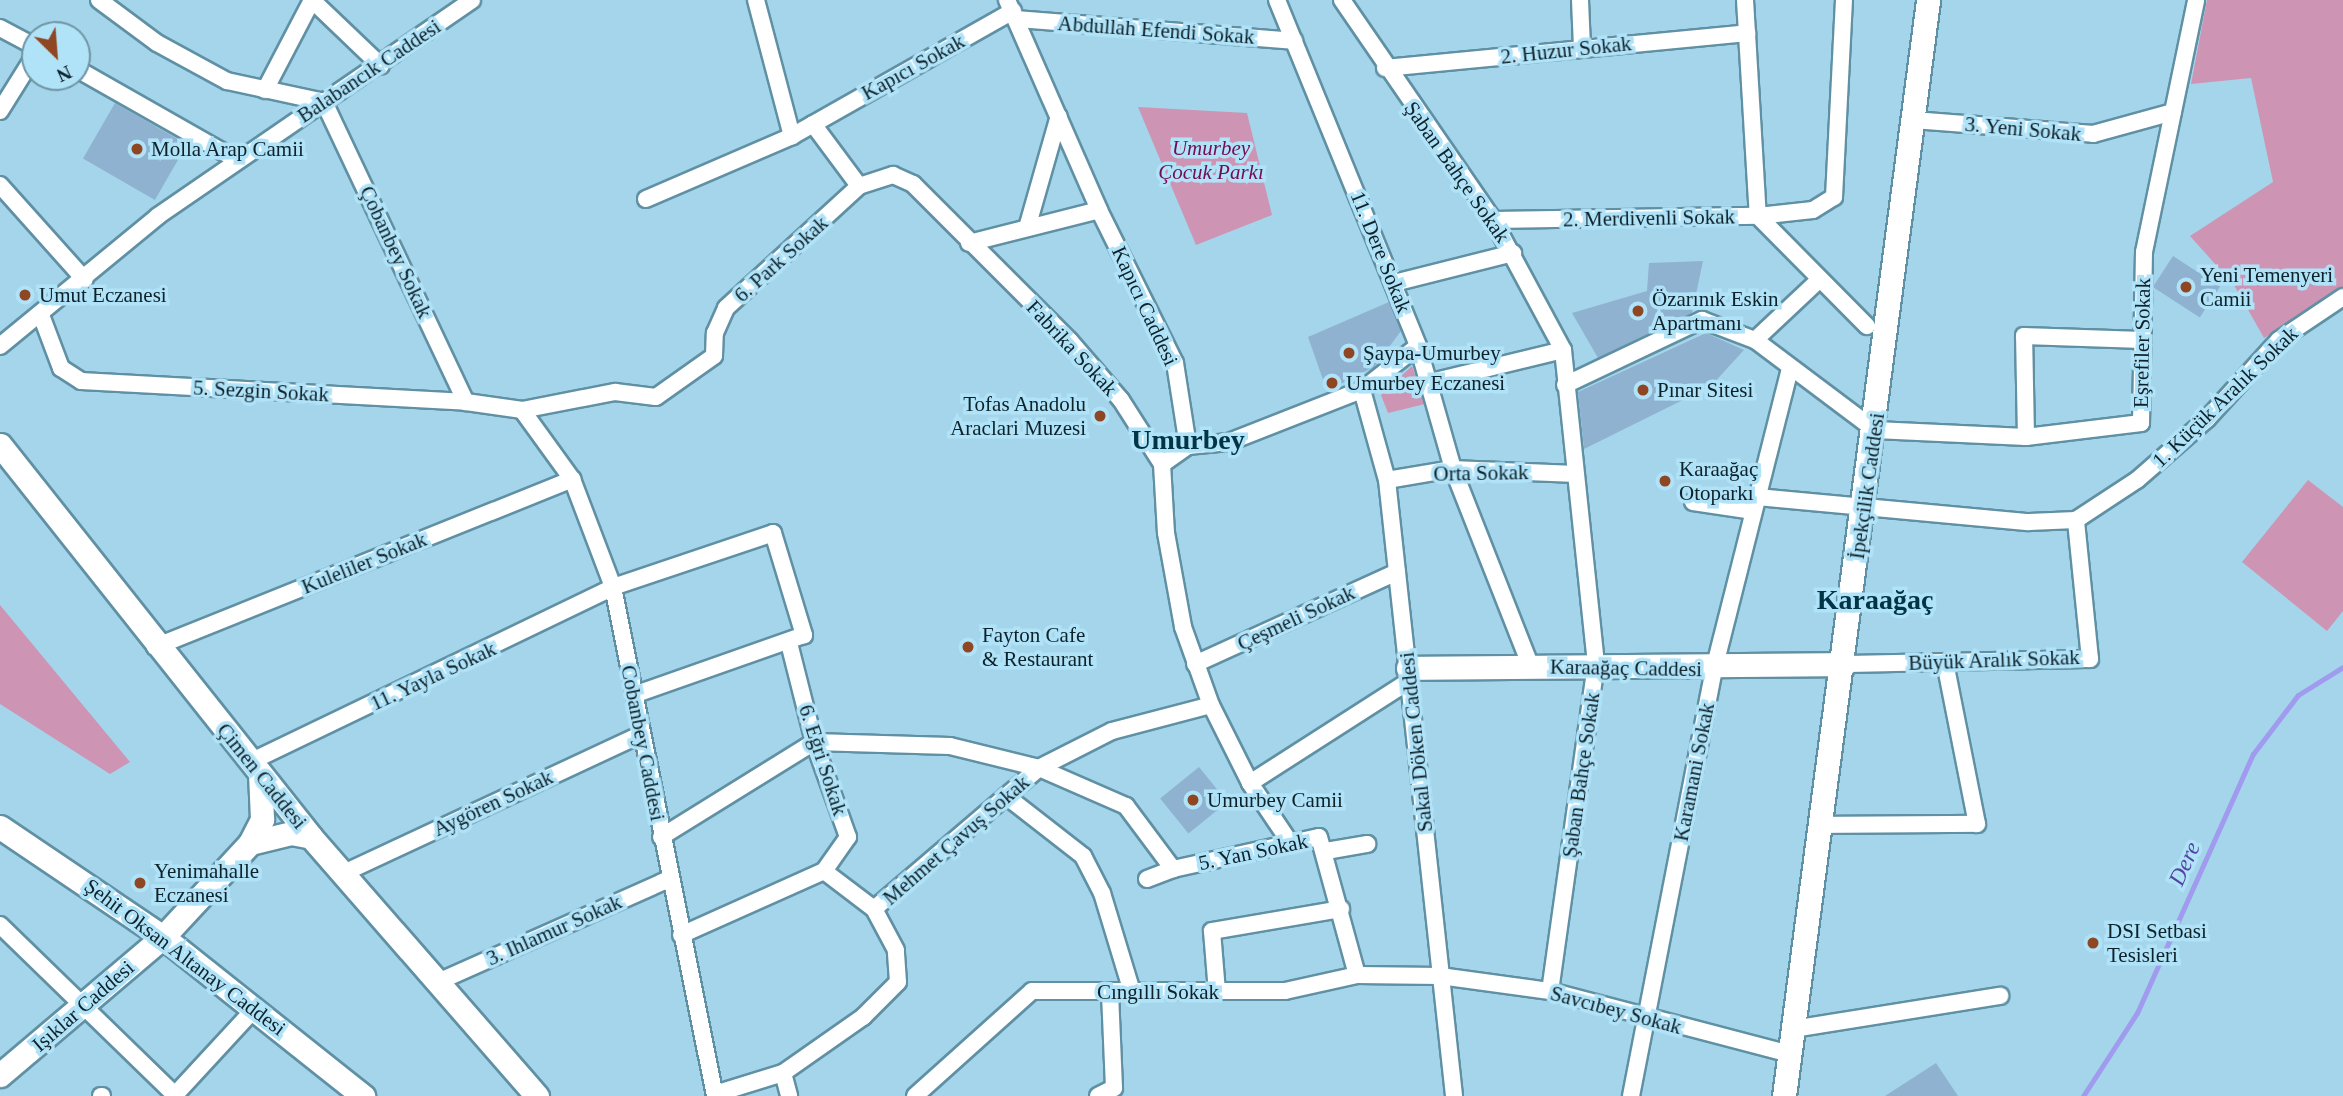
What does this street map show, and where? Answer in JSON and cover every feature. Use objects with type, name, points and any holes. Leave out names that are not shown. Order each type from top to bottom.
[{"type":"main road","name":"İpekçilik Caddesi","points":[[1784,1096],[1817,825],[1844,664],[1875,430],[1928,0]]},
{"type":"main road","name":"Çimen Caddesi","points":[[0,445],[155,647],[311,837],[346,872],[537,1096]]},
{"type":"main road","name":"Karaağaç Caddesi","points":[[1409,674],[1597,664],[1714,669],[1844,664]]},
{"type":"main road","points":[[250,843],[262,819],[255,768]]},
{"type":"main road","name":"Şehit Oksan Altanay Caddesi","points":[[0,827],[163,937],[256,1007],[363,1096]]},
{"type":"main road","points":[[250,843],[291,833],[311,837]]},
{"type":"main road","name":"Işıklar Caddesi","points":[[3,1069],[85,1006],[163,937],[250,843]]},
{"type":"street","points":[[99,0],[157,43],[227,81],[324,102]]},
{"type":"street","points":[[265,90],[312,0],[381,66]]},
{"type":"street","name":"Balabancık Caddesi","points":[[0,346],[85,280],[158,216],[237,160],[381,66],[472,0]]},
{"type":"street","points":[[756,0],[792,136]]},
{"type":"street","name":"11. Dere Sokak","points":[[1276,0],[1394,282],[1431,382],[1453,469],[1531,667]]},
{"type":"street","name":"Şaban Bahçe Sokak","points":[[1342,0],[1385,68],[1493,220],[1563,350],[1597,664],[1549,991]]},
{"type":"street","points":[[1580,0],[1581,48]]},
{"type":"street","points":[[1745,0],[1758,216],[1813,210],[1834,197],[1844,0]]},
{"type":"street","name":"Eşrefiler Sokak","points":[[1875,430],[2026,437],[2141,423],[2144,252],[2196,0]]},
{"type":"street","name":"Kapıcı Sokak","points":[[646,200],[792,136],[1012,10]]},
{"type":"street","name":"Abdullah Efendi Sokak","points":[[1012,10],[1294,41]]},
{"type":"street","name":"Kapıcı Caddesi","points":[[1012,10],[1099,210],[1174,363],[1188,446]]},
{"type":"street","points":[[0,28],[21,39]]},
{"type":"street","name":"2. Huzur Sokak","points":[[1385,68],[1747,33]]},
{"type":"street","points":[[0,111],[21,77]]},
{"type":"street","points":[[91,77],[237,160]]},
{"type":"street","name":"Çobanbey Sokak","points":[[324,102],[466,402]]},
{"type":"street","name":"3. Yeni Sokak","points":[[1913,120],[2093,134],[2173,112]]},
{"type":"street","points":[[1027,228],[1059,116]]},
{"type":"street","points":[[813,124],[859,186]]},
{"type":"street","name":"6. Park Sokak","points":[[522,410],[615,392],[656,397],[714,356],[715,332],[726,308],[859,186],[893,175],[913,184],[969,243]]},
{"type":"street","points":[[0,186],[85,280]]},
{"type":"street","points":[[969,243],[1099,210]]},
{"type":"street","name":"2. Merdivenli Sokak","points":[[1493,220],[1758,216],[1867,326]]},
{"type":"street","name":"Fabrika Sokak","points":[[969,243],[1078,351],[1121,400],[1162,464]]},
{"type":"street","points":[[1394,282],[1513,253]]},
{"type":"street","points":[[1755,341],[1819,279]]},
{"type":"street","name":"1. Küçük Aralık Sokak","points":[[2076,520],[2137,480],[2207,419],[2279,340],[2343,297]]},
{"type":"street","name":"5. Sezgin Sokak","points":[[41,315],[61,368],[81,381],[466,402],[522,410]]},
{"type":"street","points":[[1565,385],[1702,320],[1755,341],[1875,430]]},
{"type":"street","points":[[2026,437],[2024,336],[2142,340]]},
{"type":"street","points":[[1291,844],[1250,783],[1211,705],[1195,664],[1167,533],[1162,464],[1188,446],[1229,442],[1362,390],[1418,346]]},
{"type":"street","points":[[1431,382],[1563,350]]},
{"type":"street","name":"Karamani Sokak","points":[[1631,1096],[1714,669],[1790,368]]},
{"type":"street","name":"Sakal Döken Caddesi","points":[[1362,390],[1387,480],[1454,1096]]},
{"type":"street","name":"Cobanbey Caddesi","points":[[522,410],[572,479],[614,587],[668,879],[715,1095]]},
{"type":"street","name":"Orta Sokak","points":[[1387,480],[1453,469],[1575,474]]},
{"type":"street","name":"Kuleliler Sokak","points":[[155,647],[572,479]]},
{"type":"street","points":[[1693,502],[1863,509],[2029,522],[2076,520]]},
{"type":"street","name":"Büyük Aralık Sokak","points":[[1844,664],[2090,659],[2076,520]]},
{"type":"street","name":"11. Yayla Sokak","points":[[255,768],[614,587],[773,533],[804,635],[789,643]]},
{"type":"street","name":"Çeşmeli Sokak","points":[[1195,664],[1397,572]]},
{"type":"street","points":[[634,695],[789,643]]},
{"type":"street","name":"6. Eğri Sokak","points":[[789,643],[814,742],[848,837],[824,871]]},
{"type":"street","points":[[1817,825],[1978,824],[1945,662]]},
{"type":"street","points":[[1250,783],[1409,674]]},
{"type":"street","name":"Mehmet Çavuş Sokak","points":[[715,1095],[783,1073],[863,1017],[898,982],[896,950],[874,909],[1039,768],[1112,732],[1211,705]]},
{"type":"street","name":"Aygören Sokak","points":[[346,872],[640,735]]},
{"type":"street","points":[[660,837],[814,742]]},
{"type":"street","name":"5. Yan Sokak","points":[[814,742],[950,746],[1039,768],[1126,806],[1173,869]]},
{"type":"street","points":[[1006,796],[1083,856],[1102,893],[1132,992]]},
{"type":"street","name":"5. Yan Sokak","points":[[1147,879],[1173,869],[1319,837],[1326,851]]},
{"type":"street","points":[[1357,975],[1326,851],[1367,844]]},
{"type":"street","points":[[681,935],[824,871],[874,909]]},
{"type":"street","name":"3. Ihlamur Sokak","points":[[440,981],[668,879]]},
{"type":"street","points":[[1217,992],[1212,931],[1341,909]]},
{"type":"street","points":[[0,925],[174,1095],[256,1007]]},
{"type":"street","name":"Cıngıllı Sokak","points":[[915,1096],[1032,991],[1285,990],[1357,975],[1440,976]]},
{"type":"street","name":"Savcıbey Sokak","points":[[1440,976],[1549,991],[1790,1054]]},
{"type":"street","points":[[1098,1096],[1114,1088],[1110,992]]},
{"type":"street","points":[[1793,1030],[2000,996]]},
{"type":"street","points":[[783,1073],[789,1096]]},
{"type":"green space","points":[[2207,0],[2343,0],[2343,289],[2264,338],[2234,285],[2190,236],[2273,182],[2251,78],[2191,84]]},
{"type":"green space","name":"Umurbey Çocuk Parkı","points":[[1138,107],[1247,113],[1272,215],[1196,245]]},
{"type":"green space","points":[[1412,366],[1425,404],[1388,413],[1381,395]]},
{"type":"green space","points":[[2308,480],[2343,507],[2343,611],[2327,631],[2242,562]]},
{"type":"green space","points":[[0,605],[130,762],[110,774],[0,704]]},
{"type":"building","name":"Molla Arap Camii","points":[[115,103],[187,144],[155,200],[83,158]]},
{"type":"building","name":"Yeni Temenyeri Camii","points":[[2173,256],[2220,286],[2200,318],[2153,287]]},
{"type":"building","name":"Özarınık Eskin Apartmanı","points":[[1703,261],[1692,313],[1598,358],[1572,313],[1647,291],[1649,263]]},
{"type":"building","name":"Şaypa-Umurbey","points":[[1389,302],[1401,331],[1374,367],[1327,391],[1308,337]]},
{"type":"building","name":"Pınar Sitesi","points":[[1706,333],[1744,350],[1711,386],[1584,449],[1578,392]]},
{"type":"building","name":"Umurbey Camii","points":[[1199,767],[1227,802],[1188,833],[1160,798]]},
{"type":"building","points":[[1936,1063],[1958,1096],[1885,1096]]},
{"type":"waterway","name":"Dere","points":[[2083,1096],[2137,1013],[2253,754],[2298,695],[2343,667]]},
{"type":"place","name":"Molla Arap Camii","points":[[137,149]]},
{"type":"place","name":"Yeni Temenyeri Camii","points":[[2186,287]]},
{"type":"place","name":"Umut Eczanesi","points":[[25,295]]},
{"type":"place","name":"Özarınık Eskin Apartmanı","points":[[1638,311]]},
{"type":"place","name":"Şaypa-Umurbey","points":[[1349,353]]},
{"type":"place","name":"Umurbey Eczanesi","points":[[1332,383]]},
{"type":"place","name":"Pınar Sitesi","points":[[1643,390]]},
{"type":"place","name":"Tofas Anadolu Araclari Muzesi","points":[[1100,416]]},
{"type":"place","name":"Karaağaç Otoparkı","points":[[1665,481]]},
{"type":"place","name":"Fayton Cafe & Restaurant","points":[[968,647]]},
{"type":"place","name":"Umurbey Camii","points":[[1193,800]]},
{"type":"place","name":"Yenimahalle Eczanesi","points":[[140,883]]},
{"type":"place","name":"DSI Setbasi Tesisleri","points":[[2093,943]]},
{"type":"district","name":"Umurbey","points":[[1188,440]]},
{"type":"district","name":"Karaağaç","points":[[1875,600]]}]
